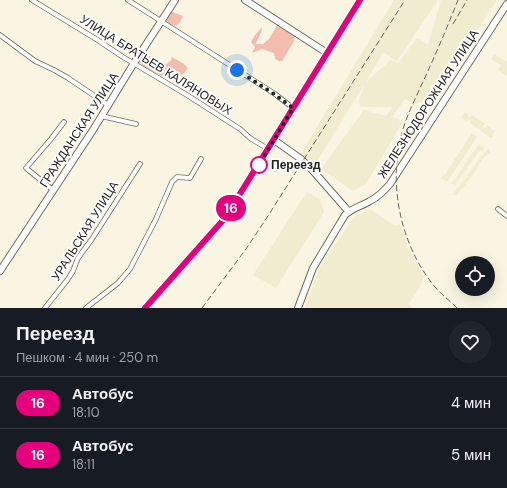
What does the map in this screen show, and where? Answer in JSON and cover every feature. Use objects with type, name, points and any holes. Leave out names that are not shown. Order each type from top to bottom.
[{"type":"street","name":"УЛИЦА БРАТЬЕВ КАЛЯНОВЫХ","points":[[32,0],[227,120],[268,149]]},
{"type":"street","points":[[128,0],[274,94],[293,108]]},
{"type":"street","name":"ГРАЖДАНСКАЯ УЛИЦА","points":[[0,271],[175,0]]},
{"type":"street","points":[[245,0],[328,52]]},
{"type":"street","points":[[145,308],[225,218],[360,0]]},
{"type":"street","name":"ЖЕЛЕЗНОДОРОЖНАЯ УЛИЦА","points":[[298,308],[313,268],[345,215],[378,196],[390,184],[507,4]]},
{"type":"street","points":[[0,34],[35,60],[108,105]]},
{"type":"street","points":[[101,116],[136,124]]},
{"type":"street","points":[[53,190],[26,168],[64,122]]},
{"type":"street","points":[[274,140],[301,159],[349,212]]},
{"type":"street","points":[[86,308],[118,284],[130,269],[156,219],[172,182],[177,177],[190,178],[201,159]]},
{"type":"street","name":"УРАЛЬСКАЯ УЛИЦА","points":[[45,308],[68,279],[78,258],[92,239],[140,164]]},
{"type":"street","points":[[498,209],[507,216]]},
{"type":"shaded area","points":[[394,0],[438,0],[397,61],[383,52],[366,82],[391,60],[398,63],[417,38],[428,45],[441,0],[497,0],[457,62],[452,64],[429,98],[416,104],[405,99],[392,117],[403,121],[366,184],[353,191],[321,169],[364,110],[386,116],[392,107],[360,107],[359,101],[364,85],[314,166],[300,155]]},
{"type":"shaded area","points":[[170,11],[183,16],[176,26],[168,23],[166,19]]},
{"type":"shaded area","points":[[277,25],[295,35],[294,41],[282,61],[275,59],[274,53],[262,49],[252,53],[255,47],[251,42],[262,27],[256,44],[263,44],[269,39]]},
{"type":"shaded area","points":[[143,54],[167,64],[172,57],[188,68],[174,81],[144,68],[139,62]]},
{"type":"shaded area","points":[[494,54],[507,62],[507,76],[498,70],[501,65],[491,59]]},
{"type":"shaded area","points":[[465,112],[469,115],[469,118],[472,115],[485,124],[483,127],[484,128],[487,125],[495,131],[493,134],[494,135],[491,138],[470,123],[471,121],[469,119],[467,122],[461,117]]},
{"type":"shaded area","points":[[472,133],[477,137],[447,182],[441,178],[443,175],[444,176]]},
{"type":"shaded area","points":[[479,144],[484,148],[482,151],[480,150],[455,185],[452,183]]},
{"type":"shaded area","points":[[488,149],[490,152],[482,160],[472,176],[456,196],[453,194],[479,159]]},
{"type":"shaded area","points":[[307,192],[320,199],[324,212],[276,288],[253,275]]},
{"type":"shaded area","points":[[370,209],[394,225],[400,224],[408,247],[424,276],[415,295],[408,304],[413,308],[305,308],[320,266],[354,217]]},
{"type":"railway","points":[[202,308],[246,249],[266,219],[405,0]]},
{"type":"railway","points":[[457,308],[435,287],[413,252],[405,233],[400,212],[396,170],[398,149],[405,122],[458,0]]},
{"type":"railway","points":[[453,24],[467,0]]},
{"type":"bus line","name":"16","points":[[145,308],[225,218],[360,0]]},
{"type":"place","name":"Переезд","points":[[259,165]]},
{"type":"route","points":[[237,70],[293,108],[259,165]]}]
